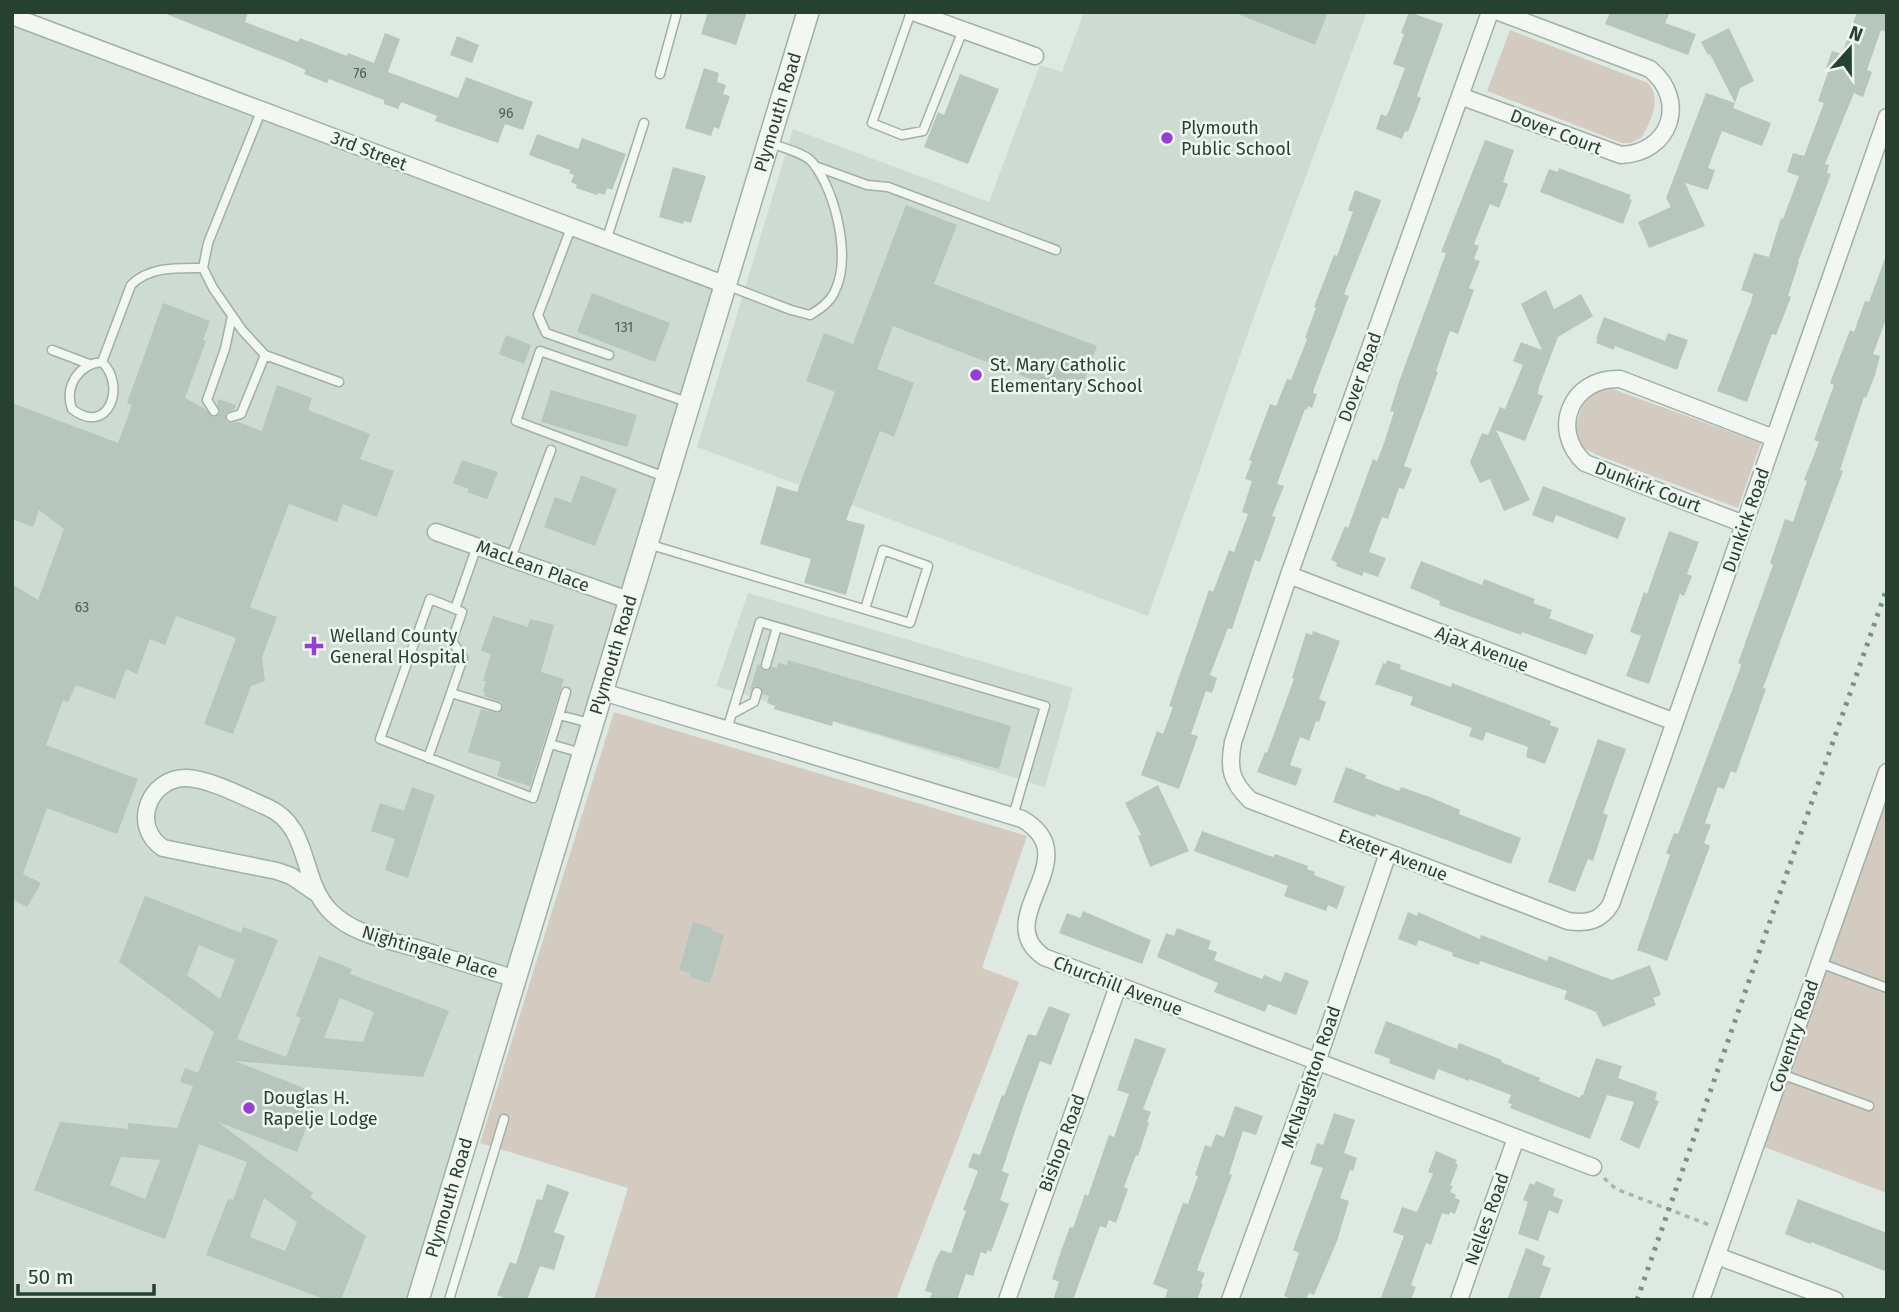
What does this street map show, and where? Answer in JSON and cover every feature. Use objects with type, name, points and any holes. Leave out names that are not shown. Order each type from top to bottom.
[{"type":"street","name":"Plymouth Road","points":[[418,1300],[808,12]]},
{"type":"street","points":[[912,12],[1035,56]]},
{"type":"street","name":"Dover Road","points":[[1233,742],[1289,575],[1490,12]]},
{"type":"street","name":"Dover Court","points":[[1460,96],[1621,155],[1634,154],[1648,148],[1661,137],[1667,127],[1671,111],[1669,95],[1659,77],[1650,69],[1499,12]]},
{"type":"street","name":"3rd Street","points":[[12,16],[726,285]]},
{"type":"street","name":"Dunkirk Road","points":[[1598,919],[1612,902],[1887,117]]},
{"type":"street","name":"Dunkirk Court","points":[[1744,524],[1585,463],[1574,451],[1568,436],[1567,420],[1570,408],[1576,397],[1588,386],[1603,380],[1620,379],[1774,438]]},
{"type":"street","name":"MacLean Place","points":[[436,532],[631,601]]},
{"type":"street","name":"Ajax Avenue","points":[[1289,575],[1675,722]]},
{"type":"street","name":"Churchill Avenue","points":[[603,691],[730,722],[1013,816],[1036,828],[1047,846],[1045,864],[1027,920],[1027,934],[1036,952],[1054,962],[1593,1167]]},
{"type":"street","name":"Exeter Avenue","points":[[1233,742],[1230,757],[1232,773],[1238,787],[1250,800],[1568,921],[1582,923],[1598,919]]},
{"type":"street","name":"Coventry Road","points":[[1701,1300],[1887,772]]},
{"type":"street","name":"Nightingale Place","points":[[316,893],[291,876],[277,871],[163,848],[154,841],[148,831],[145,820],[148,803],[162,786],[174,780],[188,778],[202,781],[275,811],[289,822],[298,837],[309,879],[316,893],[334,915],[359,930],[516,979]]},
{"type":"street","name":"McNaughton Road","points":[[1230,1300],[1317,1062],[1388,853]]},
{"type":"street","name":"Bishop Road","points":[[1007,1300],[1118,986]]},
{"type":"street","name":"Nelles Road","points":[[1459,1300],[1516,1138]]},
{"type":"street","points":[[1717,1256],[1835,1300]]},
{"type":"lane","points":[[660,75],[677,12]]},
{"type":"lane","points":[[912,12],[872,123],[902,135],[923,131],[963,30]]},
{"type":"lane","points":[[262,109],[208,243],[203,268],[213,288],[251,343],[265,355],[339,382]]},
{"type":"lane","points":[[606,241],[645,123]]},
{"type":"lane","points":[[726,285],[810,315],[824,307],[835,292],[840,271],[839,224],[827,189],[808,158],[769,142]]},
{"type":"lane","points":[[814,165],[867,185],[888,187],[1056,250]]},
{"type":"lane","points":[[571,228],[538,315],[546,333],[609,355]]},
{"type":"lane","points":[[103,362],[131,285],[141,275],[172,268],[203,268]]},
{"type":"lane","points":[[214,411],[207,400],[225,349],[232,316]]},
{"type":"lane","points":[[52,350],[89,364],[103,362]]},
{"type":"lane","points":[[667,478],[516,421],[540,351],[690,403]]},
{"type":"lane","points":[[231,417],[242,414],[265,355]]},
{"type":"lane","points":[[89,364],[77,376],[72,386],[70,403],[72,409],[83,418],[95,419],[101,416],[111,401],[115,382],[110,369],[103,362]]},
{"type":"lane","points":[[512,558],[551,450]]},
{"type":"lane","points":[[648,544],[910,623],[928,566],[883,550],[864,609]]},
{"type":"lane","points":[[455,609],[477,547]]},
{"type":"lane","points":[[428,758],[463,657],[452,641],[462,612],[430,599],[380,739],[428,758],[533,798],[566,692]]},
{"type":"lane","points":[[730,722],[760,622],[1045,706],[1013,816]]},
{"type":"lane","points":[[766,665],[777,627]]},
{"type":"lane","points":[[730,722],[754,702],[757,692]]},
{"type":"lane","points":[[450,694],[497,707]]},
{"type":"lane","points":[[559,715],[593,723]]},
{"type":"lane","points":[[550,744],[584,753]]},
{"type":"lane","points":[[1820,963],[1887,988]]},
{"type":"lane","points":[[1781,1074],[1869,1106]]},
{"type":"lane","points":[[449,1300],[504,1119]]},
{"type":"path","points":[[1593,1167],[1616,1189],[1726,1231]]},
{"type":"shaded area","name":"St. Mary Catholic Elementary School","points":[[1084,12],[1367,12],[1259,302],[1148,616],[697,447],[793,129],[989,202],[1040,65],[1062,72]]},
{"type":"shaded area","name":"Welland County General Hospital","points":[[12,16],[726,285],[418,1300],[12,1300]]},
{"type":"shaded area","points":[[1510,30],[1648,83],[1655,103],[1641,138],[1622,143],[1487,91]]},
{"type":"shaded area","points":[[1607,387],[1761,443],[1738,508],[1582,447],[1578,441],[1578,417],[1591,395]]},
{"type":"shaded area","points":[[748,593],[1073,688],[1045,787],[716,686]]},
{"type":"shaded area","points":[[614,712],[1027,836],[982,968],[1019,982],[896,1300],[594,1300],[628,1188],[480,1143]]},
{"type":"shaded area","points":[[1887,799],[1887,1193],[1759,1145]]},
{"type":"building","points":[[161,12],[248,12],[245,22],[298,42],[300,38],[374,63],[385,33],[400,39],[388,72],[458,98],[466,77],[533,102],[523,130],[505,124],[498,143],[435,121],[437,116],[401,102],[398,109],[384,104],[384,100],[329,79],[327,83],[304,74],[306,70],[290,63]]},
{"type":"building","points":[[708,12],[747,12],[736,45],[701,34]]},
{"type":"building","points":[[1233,12],[1328,12],[1315,45]]},
{"type":"building","points":[[1409,12],[1443,24],[1417,96],[1421,98],[1408,132],[1405,131],[1402,139],[1376,129],[1381,114],[1386,116],[1389,111],[1405,68],[1393,64]]},
{"type":"building","points":[[1610,12],[1670,12],[1665,23],[1696,34],[1688,55],[1605,24]]},
{"type":"building","points":[[1857,12],[1879,12],[1887,15],[1887,32],[1881,30],[1867,70],[1872,72],[1863,97],[1854,93],[1825,164],[1829,165],[1827,173],[1831,174],[1798,262],[1788,296],[1791,297],[1776,335],[1772,334],[1747,402],[1717,391],[1753,294],[1741,290],[1754,253],[1769,257],[1781,218],[1783,219],[1799,176],[1787,172],[1793,153],[1804,156],[1824,103],[1818,101],[1832,51],[1842,54]]},
{"type":"building","points":[[1729,28],[1754,81],[1740,88],[1735,103],[1701,42]]},
{"type":"building","points":[[457,36],[479,45],[472,63],[450,55]]},
{"type":"building","points":[[704,68],[719,73],[717,82],[726,85],[723,94],[730,96],[719,129],[714,127],[711,136],[685,128]]},
{"type":"building","points":[[960,74],[999,89],[968,164],[924,147],[938,112],[944,115]]},
{"type":"building","points":[[1706,93],[1735,103],[1733,108],[1771,123],[1762,146],[1722,131],[1708,168],[1715,170],[1708,190],[1685,183],[1705,226],[1649,248],[1638,222],[1671,207],[1666,198]]},
{"type":"building","points":[[537,134],[578,149],[582,138],[626,154],[612,190],[607,188],[605,195],[597,195],[576,188],[577,185],[571,182],[574,175],[569,173],[570,170],[529,155]]},
{"type":"building","points":[[1485,140],[1514,150],[1503,182],[1508,184],[1499,208],[1490,204],[1474,244],[1479,246],[1474,259],[1480,261],[1469,288],[1474,290],[1458,334],[1450,331],[1436,371],[1438,372],[1404,466],[1412,469],[1404,489],[1399,488],[1388,519],[1382,517],[1369,552],[1386,558],[1378,577],[1364,572],[1362,576],[1336,566],[1337,563],[1331,560],[1345,526],[1348,528],[1373,459],[1377,461],[1383,446],[1394,412],[1390,411],[1399,382],[1446,253],[1441,252]]},
{"type":"building","points":[[673,167],[706,176],[691,223],[684,221],[683,224],[659,217]]},
{"type":"building","points":[[1559,168],[1631,195],[1629,199],[1632,200],[1623,224],[1540,192],[1549,169],[1558,172]]},
{"type":"building","points":[[1355,190],[1381,200],[1380,204],[1344,294],[1349,296],[1314,389],[1313,393],[1317,394],[1312,408],[1308,406],[1307,410],[1305,409],[1277,484],[1284,486],[1272,516],[1276,517],[1260,562],[1255,560],[1232,629],[1228,628],[1210,675],[1217,678],[1212,693],[1206,691],[1191,734],[1198,736],[1179,789],[1141,775],[1157,731],[1163,734],[1173,707],[1169,706],[1209,590],[1213,592],[1229,550],[1234,552],[1248,514],[1242,512],[1252,481],[1245,479],[1252,461],[1249,460],[1270,404],[1276,406],[1287,379],[1291,380],[1307,339],[1305,338],[1316,308],[1314,307],[1353,212],[1348,210]]},
{"type":"building","points":[[906,205],[957,225],[934,284],[1097,346],[1078,397],[893,326],[877,369],[914,383],[894,437],[880,431],[846,520],[865,525],[846,595],[804,583],[811,559],[760,544],[777,486],[797,492],[835,392],[806,381],[824,333],[853,344]]},
{"type":"building","points":[[1885,258],[1887,317],[1873,354],[1880,356],[1875,375],[1866,398],[1864,397],[1840,470],[1843,471],[1763,688],[1766,689],[1736,773],[1731,771],[1724,789],[1718,787],[1705,823],[1711,825],[1704,843],[1710,846],[1667,961],[1637,950],[1670,855],[1666,853],[1674,833],[1678,834],[1740,669],[1741,664],[1738,663],[1773,565],[1770,563],[1785,519],[1793,522],[1807,481],[1804,480],[1819,442],[1814,440],[1834,385],[1830,383],[1850,330],[1854,332],[1865,301],[1869,302]]},
{"type":"building","points":[[1546,290],[1554,309],[1581,294],[1593,316],[1558,337],[1539,387],[1538,394],[1543,396],[1525,441],[1496,430],[1530,500],[1504,511],[1490,479],[1480,483],[1470,462],[1482,433],[1488,435],[1500,407],[1505,409],[1523,365],[1513,361],[1521,342],[1542,350],[1521,304]]},
{"type":"building","points":[[592,293],[670,323],[655,362],[577,332]]},
{"type":"building","points":[[163,303],[210,321],[203,340],[206,341],[185,398],[214,417],[220,413],[218,399],[236,405],[235,409],[226,413],[226,421],[238,422],[262,431],[277,385],[312,398],[308,410],[370,434],[360,459],[394,471],[377,517],[343,504],[337,522],[289,504],[250,607],[277,617],[262,657],[265,681],[251,686],[233,734],[204,724],[236,638],[176,616],[165,645],[150,639],[137,674],[126,669],[115,699],[76,685],[68,702],[63,700],[46,745],[138,779],[117,834],[47,808],[23,874],[41,883],[27,907],[12,899],[12,584],[38,600],[64,529],[39,510],[33,527],[12,519],[12,403],[118,443],[132,405],[127,403]]},
{"type":"building","points":[[1604,317],[1665,341],[1668,333],[1688,340],[1677,370],[1615,346],[1614,350],[1596,343]]},
{"type":"building","points":[[506,335],[531,345],[524,364],[499,354]]},
{"type":"building","points":[[551,390],[637,415],[627,447],[541,422]]},
{"type":"building","points":[[462,460],[498,472],[487,499],[467,492],[469,489],[453,483]]},
{"type":"building","points":[[581,475],[617,489],[595,546],[544,527],[555,497],[571,503]]},
{"type":"building","points":[[1543,486],[1626,518],[1618,539],[1556,515],[1553,523],[1532,515]]},
{"type":"building","points":[[1669,531],[1699,542],[1687,574],[1692,576],[1684,596],[1680,594],[1649,684],[1626,676],[1641,636],[1630,632],[1644,592],[1647,594]]},
{"type":"building","points":[[1421,561],[1482,585],[1484,579],[1535,599],[1533,603],[1552,610],[1549,618],[1594,635],[1586,655],[1439,605],[1440,601],[1410,588]]},
{"type":"building","points":[[493,616],[528,627],[530,619],[554,625],[541,672],[564,679],[530,786],[497,776],[501,762],[468,752],[481,709],[498,713],[503,708],[501,702],[484,696],[483,692],[486,681],[483,681],[491,654],[481,651]]},
{"type":"building","points":[[1313,631],[1340,641],[1319,699],[1326,702],[1319,722],[1316,721],[1309,741],[1300,737],[1290,765],[1302,769],[1296,786],[1257,772],[1265,752],[1267,753],[1294,679],[1292,678],[1306,633],[1312,635]]},
{"type":"building","points":[[788,660],[1011,726],[999,769],[833,721],[832,726],[774,709],[775,706],[767,703],[769,696],[763,694],[761,687],[755,686],[750,691],[758,663],[762,670],[767,671],[772,667],[777,668],[778,663],[787,665]]},
{"type":"building","points":[[1387,660],[1401,665],[1400,669],[1451,687],[1452,683],[1551,721],[1550,725],[1559,728],[1545,764],[1526,757],[1528,747],[1486,732],[1483,741],[1469,736],[1472,728],[1410,705],[1413,697],[1375,684],[1383,663],[1386,664]]},
{"type":"building","points":[[1598,739],[1626,749],[1603,813],[1608,815],[1593,861],[1588,859],[1575,892],[1548,882]]},
{"type":"building","points":[[1346,767],[1366,775],[1365,778],[1399,791],[1401,787],[1430,797],[1460,810],[1459,814],[1521,838],[1511,864],[1376,814],[1375,817],[1333,802]]},
{"type":"building","points":[[1158,785],[1189,851],[1150,867],[1138,836],[1141,835],[1125,803]]},
{"type":"building","points":[[412,787],[435,795],[408,878],[385,870],[395,839],[371,831],[380,803],[404,811]]},
{"type":"building","points":[[1202,831],[1273,857],[1275,854],[1308,866],[1307,869],[1315,872],[1314,875],[1345,887],[1337,909],[1328,905],[1326,911],[1284,896],[1288,886],[1194,851]]},
{"type":"building","name":"Douglas H. Rapelje Lodge","points":[[145,896],[241,933],[243,927],[278,940],[237,1039],[286,1057],[301,1018],[296,1016],[319,956],[352,969],[350,974],[449,1011],[423,1077],[235,1061],[319,1094],[297,1152],[218,1122],[313,1193],[310,1197],[366,1236],[341,1300],[327,1300],[206,1255],[228,1199],[233,1200],[247,1162],[199,1144],[165,1239],[34,1190],[60,1122],[128,1129],[128,1123],[177,1128],[193,1086],[180,1082],[185,1068],[198,1073],[214,1032],[119,962]],"holes":[[[199,945],[235,960],[220,999],[187,975]],[[340,998],[374,1012],[363,1042],[324,1038]],[[121,1157],[160,1160],[145,1199],[110,1185]],[[264,1198],[297,1222],[285,1251],[250,1237]]]},
{"type":"building","points":[[1083,911],[1151,940],[1142,964],[1059,933],[1067,913],[1080,918]]},
{"type":"building","points":[[1408,912],[1417,916],[1418,912],[1480,939],[1481,935],[1547,961],[1549,956],[1612,980],[1650,965],[1661,995],[1653,998],[1656,1005],[1603,1027],[1596,1012],[1564,999],[1567,991],[1480,961],[1479,965],[1452,956],[1453,953],[1419,940],[1416,946],[1398,939]]},
{"type":"building","points":[[693,922],[713,928],[712,931],[724,935],[710,983],[690,977],[691,973],[679,970]]},
{"type":"building","points":[[1177,928],[1211,941],[1208,949],[1217,952],[1214,960],[1262,979],[1264,975],[1281,982],[1285,972],[1309,981],[1296,1015],[1268,1004],[1265,1012],[1214,992],[1218,983],[1157,957],[1166,933],[1174,936]]},
{"type":"building","points":[[1049,1006],[1070,1014],[1051,1065],[1040,1061],[1023,1107],[1002,1171],[1009,1174],[1000,1200],[1009,1204],[991,1252],[981,1252],[973,1276],[966,1274],[957,1300],[929,1300],[932,1293],[925,1291],[935,1261],[941,1250],[951,1253],[978,1171],[968,1167],[973,1153],[980,1155],[1028,1034],[1036,1036]]},
{"type":"building","points":[[1386,1021],[1457,1049],[1459,1043],[1502,1060],[1501,1062],[1540,1078],[1539,1081],[1580,1098],[1596,1058],[1622,1066],[1618,1078],[1657,1092],[1655,1100],[1659,1101],[1639,1149],[1620,1140],[1634,1102],[1607,1095],[1590,1139],[1510,1108],[1512,1104],[1508,1103],[1511,1095],[1469,1079],[1438,1069],[1434,1080],[1389,1063],[1390,1059],[1374,1053]]},
{"type":"building","points":[[1135,1038],[1166,1049],[1143,1109],[1151,1112],[1147,1122],[1149,1123],[1124,1187],[1128,1189],[1116,1223],[1109,1220],[1106,1228],[1100,1226],[1073,1300],[1053,1300],[1059,1282],[1052,1279],[1062,1248],[1070,1227],[1073,1228],[1085,1194],[1088,1196],[1109,1135],[1114,1137],[1129,1094],[1117,1090]]},
{"type":"building","points":[[1235,1106],[1263,1116],[1256,1135],[1243,1131],[1229,1174],[1232,1175],[1197,1270],[1205,1273],[1201,1283],[1203,1284],[1197,1300],[1164,1300],[1168,1290],[1153,1284],[1183,1203],[1188,1204],[1205,1145],[1211,1147],[1216,1134],[1224,1137]]},
{"type":"building","points":[[1334,1113],[1355,1120],[1344,1153],[1357,1158],[1340,1198],[1349,1201],[1337,1241],[1314,1295],[1309,1293],[1306,1300],[1295,1300],[1284,1296],[1299,1253],[1293,1250],[1323,1168],[1310,1164],[1317,1143],[1323,1145]]},
{"type":"building","points":[[1436,1151],[1457,1160],[1455,1163],[1458,1165],[1450,1186],[1453,1186],[1450,1192],[1460,1200],[1455,1214],[1442,1213],[1431,1245],[1426,1243],[1411,1285],[1416,1287],[1411,1300],[1380,1300],[1404,1236],[1393,1232],[1402,1207],[1417,1212],[1433,1174],[1428,1172]]},
{"type":"building","points":[[1536,1181],[1555,1189],[1553,1196],[1563,1200],[1558,1214],[1549,1210],[1538,1241],[1518,1234],[1528,1202],[1523,1200],[1530,1183],[1534,1185]]},
{"type":"building","points":[[547,1184],[569,1192],[554,1232],[565,1236],[554,1270],[540,1266],[527,1300],[508,1300],[497,1295],[510,1262],[516,1264],[537,1199],[542,1200]]},
{"type":"building","points":[[1798,1199],[1887,1233],[1887,1272],[1785,1234]]},
{"type":"building","points":[[1526,1248],[1545,1256],[1542,1265],[1551,1268],[1539,1300],[1507,1300]]},
{"type":"railway","points":[[1637,1300],[1887,588]]},
{"type":"place","name":"Plymouth Public School","points":[[1167,138]]},
{"type":"place","name":"St. Mary Catholic Elementary School","points":[[976,375]]},
{"type":"place","name":"Welland County General Hospital","points":[[314,646]]},
{"type":"place","name":"Douglas H. Rapelje Lodge","points":[[249,1108]]}]
